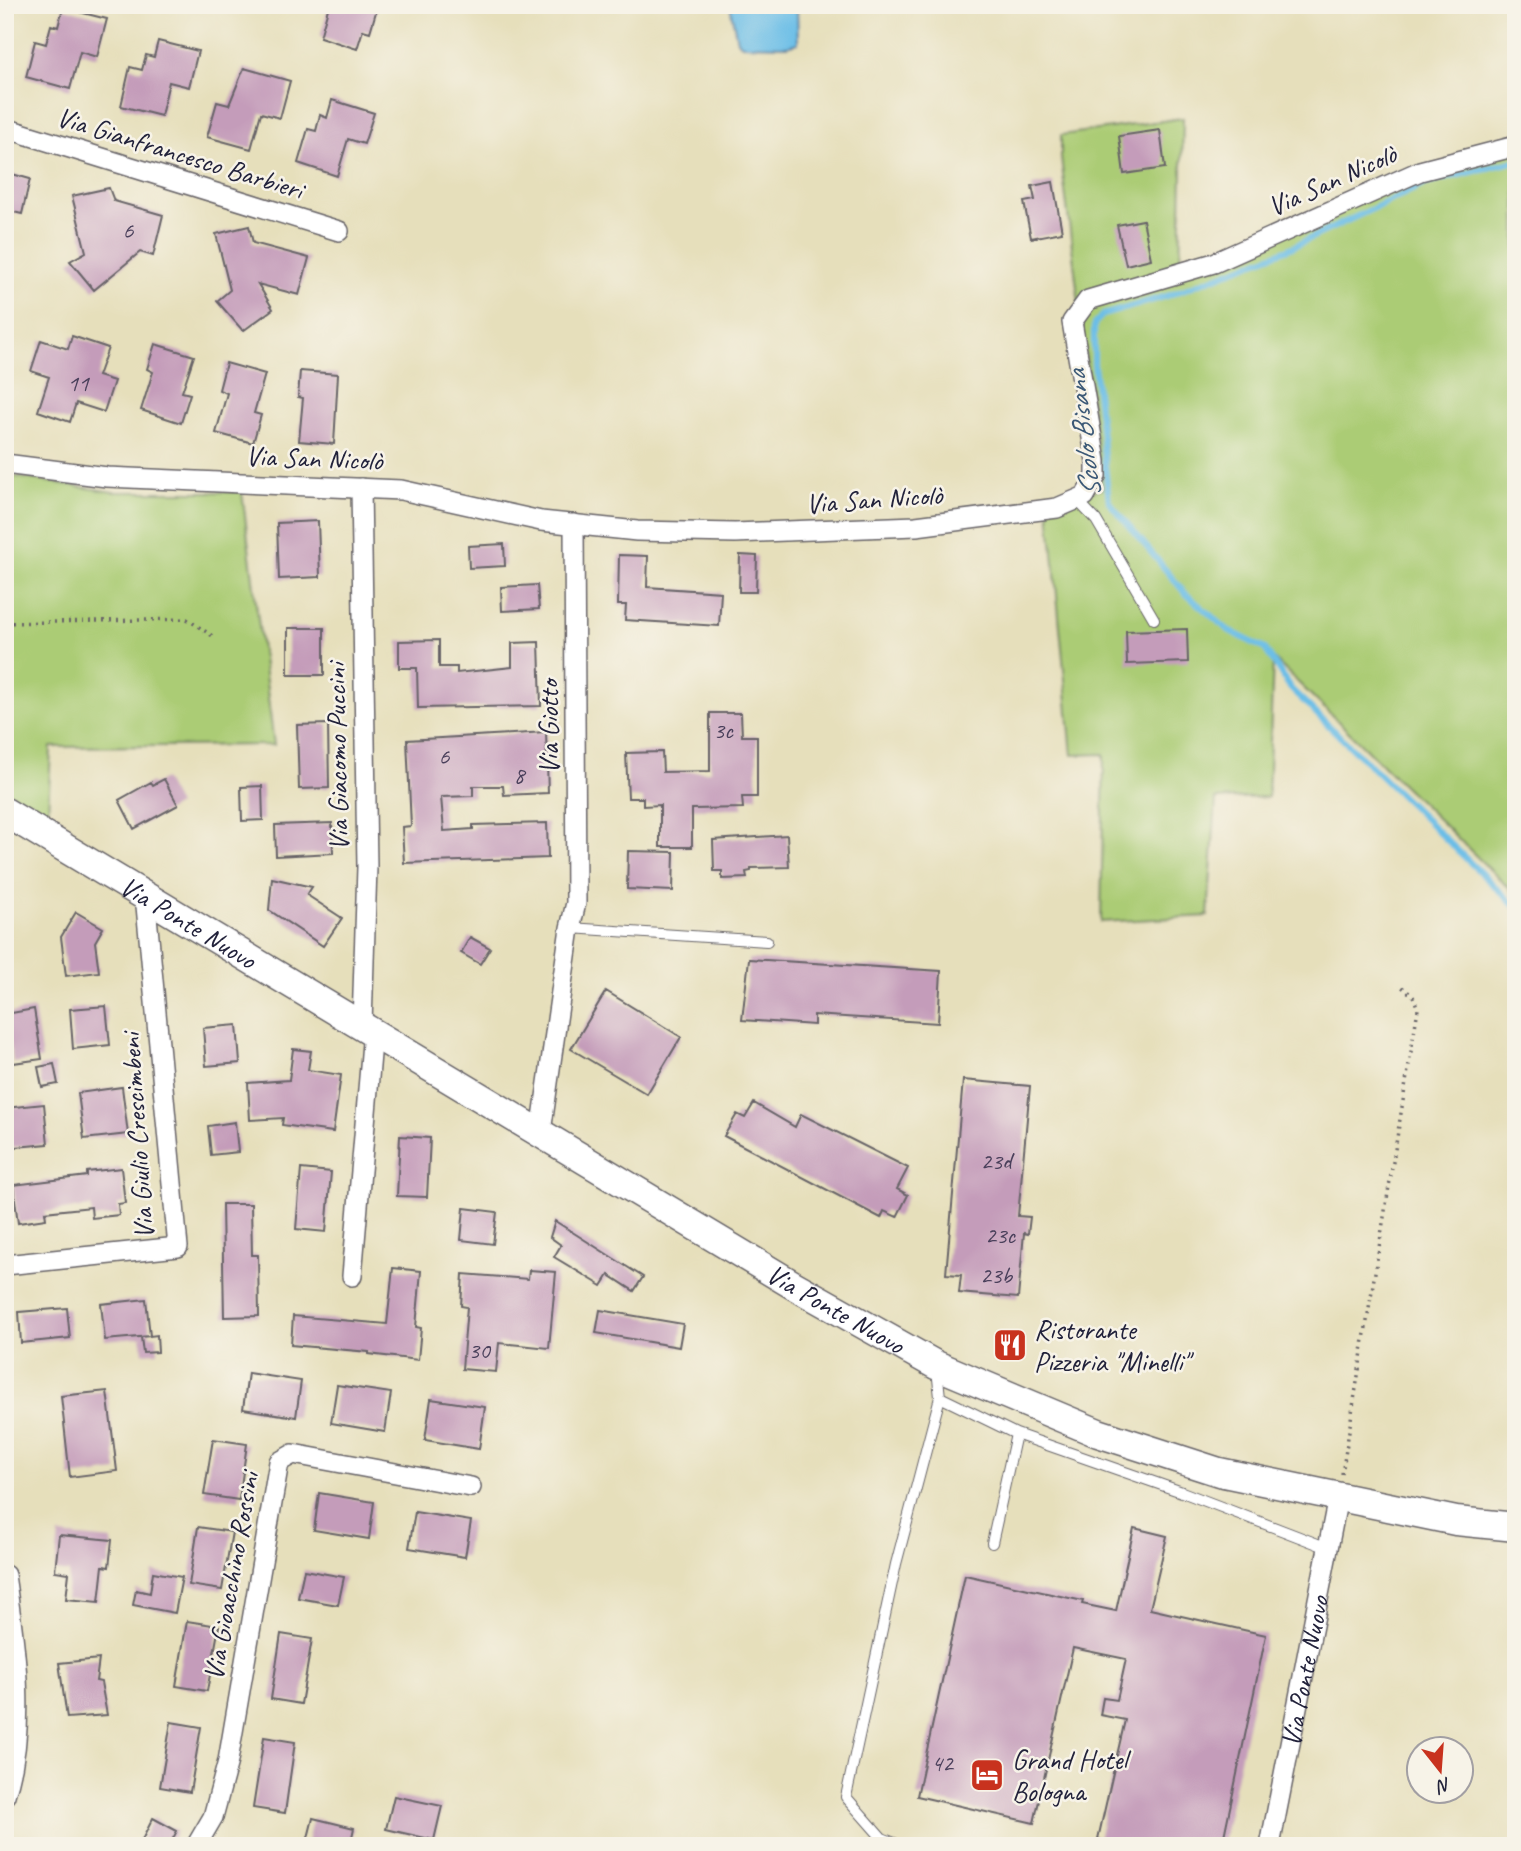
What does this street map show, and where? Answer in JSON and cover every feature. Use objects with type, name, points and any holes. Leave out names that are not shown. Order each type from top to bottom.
[{"type":"main road","name":"Via Ponte Nuovo","points":[[5,812],[795,1286],[936,1364],[1018,1402],[1122,1441],[1219,1472],[1456,1521],[1516,1527]]},
{"type":"street","name":"Via Gianfrancesco Barbieri","points":[[5,128],[339,231]]},
{"type":"street","name":"Via San Nicolò","points":[[5,464],[107,477],[401,490],[541,521],[638,531],[835,531],[916,526],[1036,511],[1077,500],[1092,488],[1097,461],[1072,322],[1088,300],[1214,263],[1420,171],[1516,145]]},
{"type":"street","name":"Via Giacomo Puccini","points":[[361,488],[368,1028]]},
{"type":"street","name":"Via Giotto","points":[[541,1132],[569,928],[576,903],[574,524]]},
{"type":"street","name":"Via Giulio Crescimbeni","points":[[5,1265],[178,1247],[145,895]]},
{"type":"street","points":[[352,1276],[368,1028]]},
{"type":"street","name":"Via Gioacchino Rossini","points":[[196,1846],[214,1817],[228,1761],[279,1462],[293,1454],[471,1486]]},
{"type":"street","name":"Via Ponte Nuovo","points":[[1270,1846],[1338,1497]]},
{"type":"street","points":[[5,1575],[16,1656],[17,1725],[12,1773],[5,1795]]},
{"type":"lane","points":[[1077,500],[1096,520],[1154,619]]},
{"type":"lane","points":[[569,928],[767,941]]},
{"type":"lane","points":[[902,1846],[882,1838],[846,1797],[896,1564],[940,1397],[936,1364]]},
{"type":"lane","points":[[940,1397],[1016,1434],[1182,1492],[1328,1548]]},
{"type":"lane","points":[[992,1543],[1016,1434]]},
{"type":"path","points":[[5,623],[187,619],[214,637]]},
{"type":"path","points":[[1338,1497],[1418,1009],[1412,996],[1402,987]]},
{"type":"green space","points":[[1183,118],[1180,272],[1402,179],[1516,148],[1516,899],[1512,891],[1273,658],[1268,797],[1216,799],[1208,916],[1101,922],[1104,754],[1072,755],[1048,499],[1102,489],[1061,158],[1061,135]]},
{"type":"green space","points":[[5,475],[113,492],[242,492],[274,745],[51,747],[48,814],[5,791]]},
{"type":"water","points":[[730,5],[797,5],[798,43],[787,46],[742,45],[737,41]]},
{"type":"building","points":[[329,5],[378,5],[370,32],[363,30],[357,49],[320,37]]},
{"type":"building","points":[[63,8],[107,19],[97,57],[80,52],[70,89],[26,77],[35,41],[46,44],[51,25],[58,27]]},
{"type":"building","points":[[158,41],[198,51],[189,87],[169,82],[161,116],[121,106],[130,67],[142,70],[146,55],[154,57]]},
{"type":"building","points":[[244,68],[290,81],[280,118],[261,113],[251,149],[207,137],[217,102],[229,105]]},
{"type":"building","points":[[332,100],[374,113],[364,144],[348,139],[337,176],[298,163],[308,129],[316,131],[320,115],[327,118]]},
{"type":"building","points":[[1160,130],[1165,168],[1124,174],[1119,136]]},
{"type":"building","points":[[5,172],[30,179],[22,214],[5,210]]},
{"type":"building","points":[[1053,182],[1062,232],[1031,238],[1024,202],[1035,200],[1032,186]]},
{"type":"building","points":[[109,188],[114,201],[163,215],[153,256],[140,252],[94,290],[70,261],[86,252],[72,196]]},
{"type":"building","points":[[1143,220],[1151,259],[1126,265],[1117,225]]},
{"type":"building","points":[[249,226],[253,243],[309,258],[299,295],[258,284],[273,309],[243,331],[217,301],[230,290],[216,234]]},
{"type":"building","points":[[72,336],[108,348],[98,376],[114,381],[104,412],[76,403],[70,422],[38,411],[49,377],[31,371],[41,340],[68,349]]},
{"type":"building","points":[[155,344],[194,356],[182,392],[190,394],[181,423],[141,410],[153,372],[147,369]]},
{"type":"building","points":[[226,363],[265,374],[254,413],[261,415],[253,443],[216,433],[227,393],[219,390]]},
{"type":"building","points":[[300,371],[338,374],[334,444],[299,441],[303,398],[298,397]]},
{"type":"building","points":[[318,521],[320,577],[279,579],[277,523]]},
{"type":"building","points":[[504,544],[505,566],[469,568],[468,546]]},
{"type":"building","points":[[619,555],[648,556],[647,587],[721,592],[719,626],[625,620],[626,605],[618,605]]},
{"type":"building","points":[[740,555],[757,556],[756,592],[739,592]]},
{"type":"building","points":[[537,585],[539,609],[502,611],[501,587]]},
{"type":"building","points":[[288,628],[324,628],[324,675],[288,675]]},
{"type":"building","points":[[1187,629],[1188,662],[1127,664],[1126,631]]},
{"type":"building","points":[[439,640],[439,667],[457,667],[457,673],[512,667],[512,643],[539,642],[541,706],[418,708],[417,668],[399,668],[399,641]]},
{"type":"building","points":[[710,713],[741,713],[742,736],[757,736],[757,797],[742,797],[743,808],[692,809],[692,847],[660,847],[660,805],[643,806],[643,798],[628,798],[626,753],[662,752],[663,772],[710,771]]},
{"type":"building","points":[[328,724],[329,788],[299,789],[297,725]]},
{"type":"building","points":[[546,732],[548,793],[504,795],[503,786],[473,786],[473,796],[441,797],[444,831],[473,829],[473,825],[547,823],[548,858],[404,863],[402,827],[411,826],[407,740]]},
{"type":"building","points":[[164,779],[178,805],[134,829],[119,800],[151,782],[153,785]]},
{"type":"building","points":[[262,786],[263,820],[242,821],[241,787]]},
{"type":"building","points":[[332,823],[333,853],[276,856],[275,825]]},
{"type":"building","points":[[787,835],[789,867],[751,868],[751,871],[746,872],[747,878],[722,879],[722,871],[714,871],[713,840]]},
{"type":"building","points":[[628,851],[674,852],[673,891],[627,889]]},
{"type":"building","points":[[272,878],[312,887],[307,895],[342,918],[323,946],[269,910]]},
{"type":"building","points":[[76,912],[103,928],[95,942],[99,972],[66,976],[61,937]]},
{"type":"building","points":[[470,937],[490,948],[480,964],[461,953]]},
{"type":"building","points":[[749,959],[941,971],[938,1023],[814,1015],[814,1025],[742,1020]]},
{"type":"building","points":[[606,991],[681,1037],[647,1094],[571,1049]]},
{"type":"building","points":[[106,1006],[110,1045],[73,1049],[70,1009]]},
{"type":"building","points":[[34,1009],[42,1059],[13,1063],[6,1014]]},
{"type":"building","points":[[237,1025],[240,1063],[206,1066],[203,1028]]},
{"type":"building","points":[[293,1049],[311,1051],[308,1070],[341,1075],[333,1132],[282,1125],[283,1118],[250,1120],[248,1083],[289,1080]]},
{"type":"building","points":[[54,1064],[58,1084],[42,1087],[38,1067]]},
{"type":"building","points":[[963,1080],[1030,1086],[1018,1216],[1030,1217],[1028,1234],[1024,1233],[1018,1298],[959,1293],[961,1275],[946,1274]]},
{"type":"building","points":[[122,1087],[128,1134],[84,1139],[78,1093]]},
{"type":"building","points":[[754,1103],[795,1127],[801,1114],[908,1168],[897,1189],[908,1195],[897,1217],[884,1211],[881,1218],[724,1136],[737,1114],[745,1118]]},
{"type":"building","points":[[44,1104],[48,1144],[5,1148],[5,1108]]},
{"type":"building","points":[[235,1122],[238,1152],[211,1155],[208,1126]]},
{"type":"building","points":[[400,1136],[430,1138],[427,1197],[397,1196]]},
{"type":"building","points":[[121,1168],[125,1203],[118,1204],[119,1215],[92,1218],[91,1207],[45,1212],[46,1219],[18,1223],[13,1185],[87,1176],[87,1172]]},
{"type":"building","points":[[301,1169],[331,1172],[326,1232],[296,1229]]},
{"type":"building","points":[[222,1204],[251,1204],[252,1255],[258,1255],[259,1316],[224,1317]]},
{"type":"building","points":[[464,1208],[497,1212],[493,1244],[461,1240]]},
{"type":"building","points":[[555,1221],[643,1277],[634,1291],[609,1275],[602,1286],[554,1257],[561,1245],[550,1237]]},
{"type":"building","points":[[393,1268],[421,1271],[416,1327],[421,1328],[418,1360],[369,1352],[291,1345],[293,1316],[387,1324]]},
{"type":"building","points":[[529,1270],[556,1272],[549,1348],[499,1343],[496,1372],[462,1369],[467,1307],[461,1306],[463,1274],[528,1279]]},
{"type":"building","points":[[146,1299],[150,1336],[105,1340],[101,1304]]},
{"type":"building","points":[[67,1308],[70,1338],[21,1343],[19,1312]]},
{"type":"building","points":[[600,1310],[683,1324],[679,1347],[596,1333]]},
{"type":"building","points":[[157,1335],[158,1352],[143,1353],[141,1337]]},
{"type":"building","points":[[248,1373],[301,1381],[296,1417],[243,1409]]},
{"type":"building","points":[[337,1385],[391,1393],[385,1432],[331,1423]]},
{"type":"building","points":[[107,1391],[117,1471],[70,1477],[61,1396]]},
{"type":"building","points":[[431,1399],[485,1407],[479,1449],[425,1440]]},
{"type":"building","points":[[213,1439],[247,1444],[239,1500],[204,1495]]},
{"type":"building","points":[[319,1493],[374,1502],[369,1539],[314,1530]]},
{"type":"building","points":[[415,1512],[471,1521],[465,1557],[409,1548]]},
{"type":"building","points":[[198,1527],[232,1532],[222,1590],[189,1585]]},
{"type":"building","points":[[1134,1528],[1167,1536],[1150,1609],[1266,1635],[1222,1846],[1127,1846],[1098,1839],[1125,1720],[1100,1715],[1103,1698],[1117,1700],[1126,1659],[1073,1648],[1034,1823],[917,1796],[965,1575],[1116,1611]]},
{"type":"building","points":[[59,1535],[112,1540],[109,1567],[103,1566],[99,1602],[66,1599],[69,1573],[55,1571]]},
{"type":"building","points":[[304,1570],[344,1577],[338,1605],[298,1598]]},
{"type":"building","points":[[153,1572],[182,1577],[175,1613],[133,1605],[136,1590],[150,1593]]},
{"type":"building","points":[[187,1621],[219,1626],[207,1691],[176,1686]]},
{"type":"building","points":[[281,1634],[312,1639],[301,1704],[271,1699]]},
{"type":"building","points":[[99,1659],[96,1681],[101,1682],[107,1715],[67,1718],[59,1663]]},
{"type":"building","points":[[171,1722],[201,1727],[190,1792],[160,1787]]},
{"type":"building","points":[[264,1737],[295,1742],[285,1813],[253,1808]]},
{"type":"building","points":[[394,1796],[442,1806],[434,1840],[386,1829]]},
{"type":"building","points":[[153,1818],[177,1831],[169,1846],[139,1846]]},
{"type":"building","points":[[313,1818],[354,1828],[350,1846],[306,1846]]},
{"type":"waterway","name":"Scolo Bisana","points":[[1516,161],[1427,183],[1288,249],[1167,296],[1103,315],[1094,324],[1094,364],[1109,502],[1185,593],[1228,630],[1265,649],[1291,689],[1516,907]]},
{"type":"place","name":"Ristorante Pizzeria \"Minelli\"","points":[[1010,1345]]},
{"type":"place","name":"Grand Hotel Bologna","points":[[987,1775]]}]
